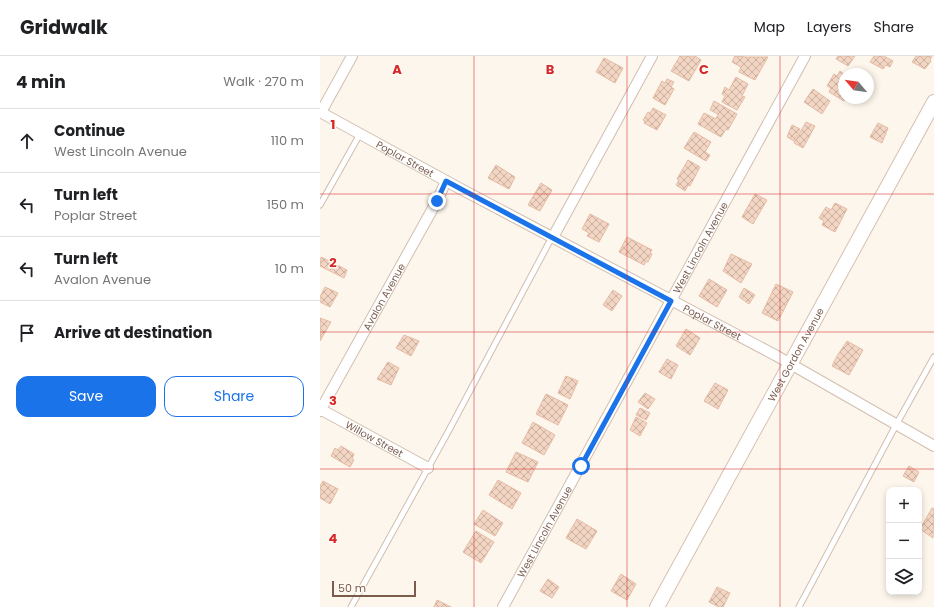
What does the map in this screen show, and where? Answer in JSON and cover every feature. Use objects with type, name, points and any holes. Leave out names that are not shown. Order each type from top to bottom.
[{"type":"street","points":[[320,112],[352,56]]},
{"type":"street","points":[[553,237],[652,56]]},
{"type":"street","name":"West Lincoln Avenue","points":[[503,607],[805,56]]},
{"type":"street","name":"West Gordon Avenue","points":[[657,607],[934,102]]},
{"type":"street","name":"Poplar Street","points":[[320,112],[446,181],[791,364],[934,446]]},
{"type":"street","name":"Avalon Avenue","points":[[320,410],[437,201],[446,181]]},
{"type":"street","name":"Willow Street","points":[[320,410],[428,468]]},
{"type":"lane","points":[[320,205],[360,134]]},
{"type":"lane","points":[[351,607],[553,237]]},
{"type":"lane","points":[[799,607],[934,357]]},
{"type":"building","points":[[680,56],[695,56],[701,60],[689,81],[671,71]]},
{"type":"building","points":[[735,56],[768,57],[755,80],[739,72],[741,67],[732,62]]},
{"type":"building","points":[[838,56],[855,56],[848,66],[836,59]]},
{"type":"building","points":[[874,56],[884,56],[893,61],[890,67],[886,65],[883,69],[870,62]]},
{"type":"building","points":[[916,56],[932,56],[931,61],[925,69],[912,62]]},
{"type":"building","points":[[604,58],[623,68],[615,83],[596,72]]},
{"type":"building","points":[[834,74],[837,76],[838,74],[838,97],[829,92],[831,88],[827,86]]},
{"type":"building","points":[[736,77],[748,84],[742,96],[745,97],[737,110],[722,102],[725,96],[722,94],[725,87],[729,90]]},
{"type":"building","points":[[667,79],[674,82],[671,87],[674,89],[665,105],[653,98],[662,81],[665,83]]},
{"type":"building","points":[[813,89],[830,101],[822,114],[804,102]]},
{"type":"building","points":[[714,101],[737,114],[728,130],[726,129],[721,137],[698,124],[704,113],[716,119],[718,114],[710,110]]},
{"type":"building","points":[[653,108],[666,115],[657,130],[644,123],[645,121],[643,120],[648,112],[650,113]]},
{"type":"building","points":[[806,122],[815,126],[803,148],[794,143]]},
{"type":"building","points":[[878,123],[888,128],[882,143],[870,137]]},
{"type":"building","points":[[792,125],[800,129],[794,141],[787,137]]},
{"type":"building","points":[[694,132],[711,142],[705,152],[710,155],[706,161],[684,148]]},
{"type":"building","points":[[688,160],[700,167],[690,186],[688,185],[685,191],[676,185],[679,180],[677,179]]},
{"type":"building","points":[[496,165],[515,177],[509,189],[488,178]]},
{"type":"building","points":[[541,183],[552,190],[540,211],[528,205]]},
{"type":"building","points":[[755,194],[767,200],[753,224],[742,217]]},
{"type":"building","points":[[835,203],[847,209],[835,232],[822,225],[824,221],[819,218],[826,207],[831,210]]},
{"type":"building","points":[[590,214],[609,224],[599,242],[587,236],[589,233],[582,229]]},
{"type":"building","points":[[627,237],[652,250],[650,253],[652,254],[648,262],[646,261],[644,265],[619,252]]},
{"type":"building","points":[[731,254],[752,264],[741,283],[723,271]]},
{"type":"building","points":[[321,257],[347,270],[344,278],[320,266]]},
{"type":"building","points":[[709,279],[727,290],[717,307],[699,296]]},
{"type":"building","points":[[776,284],[793,292],[778,321],[762,313]]},
{"type":"building","points":[[325,287],[338,293],[330,307],[320,302],[320,297]]},
{"type":"building","points":[[744,288],[755,295],[749,304],[739,297]]},
{"type":"building","points":[[613,290],[622,296],[612,311],[603,305]]},
{"type":"building","points":[[320,318],[331,322],[320,341]]},
{"type":"building","points":[[686,329],[700,338],[690,355],[676,346]]},
{"type":"building","points":[[404,335],[419,341],[411,356],[396,348]]},
{"type":"building","points":[[847,341],[863,350],[849,375],[832,366]]},
{"type":"building","points":[[667,359],[678,365],[671,379],[659,372]]},
{"type":"building","points":[[388,362],[399,368],[391,385],[377,379]]},
{"type":"building","points":[[566,376],[578,381],[570,399],[558,393]]},
{"type":"building","points":[[715,383],[728,390],[718,409],[704,401]]},
{"type":"building","points":[[645,393],[655,399],[648,409],[638,402]]},
{"type":"building","points":[[546,394],[568,405],[558,425],[536,414]]},
{"type":"building","points":[[640,408],[650,413],[646,420],[636,415]]},
{"type":"building","points":[[636,417],[647,423],[640,436],[630,430]]},
{"type":"building","points":[[533,422],[555,435],[544,455],[522,443]]},
{"type":"building","points":[[341,446],[354,454],[352,459],[354,460],[350,467],[331,456],[335,448],[338,450]]},
{"type":"building","points":[[516,452],[538,462],[528,482],[506,472]]},
{"type":"building","points":[[909,466],[919,472],[914,482],[903,476]]},
{"type":"building","points":[[498,480],[521,493],[512,509],[489,495]]},
{"type":"building","points":[[323,481],[338,489],[330,504],[320,498],[320,486]]},
{"type":"building","points":[[932,508],[934,509],[933,538],[922,530],[922,526]]},
{"type":"building","points":[[483,510],[503,523],[495,536],[474,524]]},
{"type":"building","points":[[577,519],[597,531],[586,549],[566,538]]},
{"type":"building","points":[[476,531],[494,542],[481,563],[463,552]]},
{"type":"building","points":[[621,574],[636,584],[627,600],[611,591]]},
{"type":"building","points":[[548,579],[559,587],[552,598],[540,591]]},
{"type":"building","points":[[717,587],[730,593],[723,607],[719,607],[709,602]]},
{"type":"building","points":[[437,600],[451,607],[434,607]]},
{"type":"route","points":[[437,201],[446,181],[671,301],[581,466]]}]
